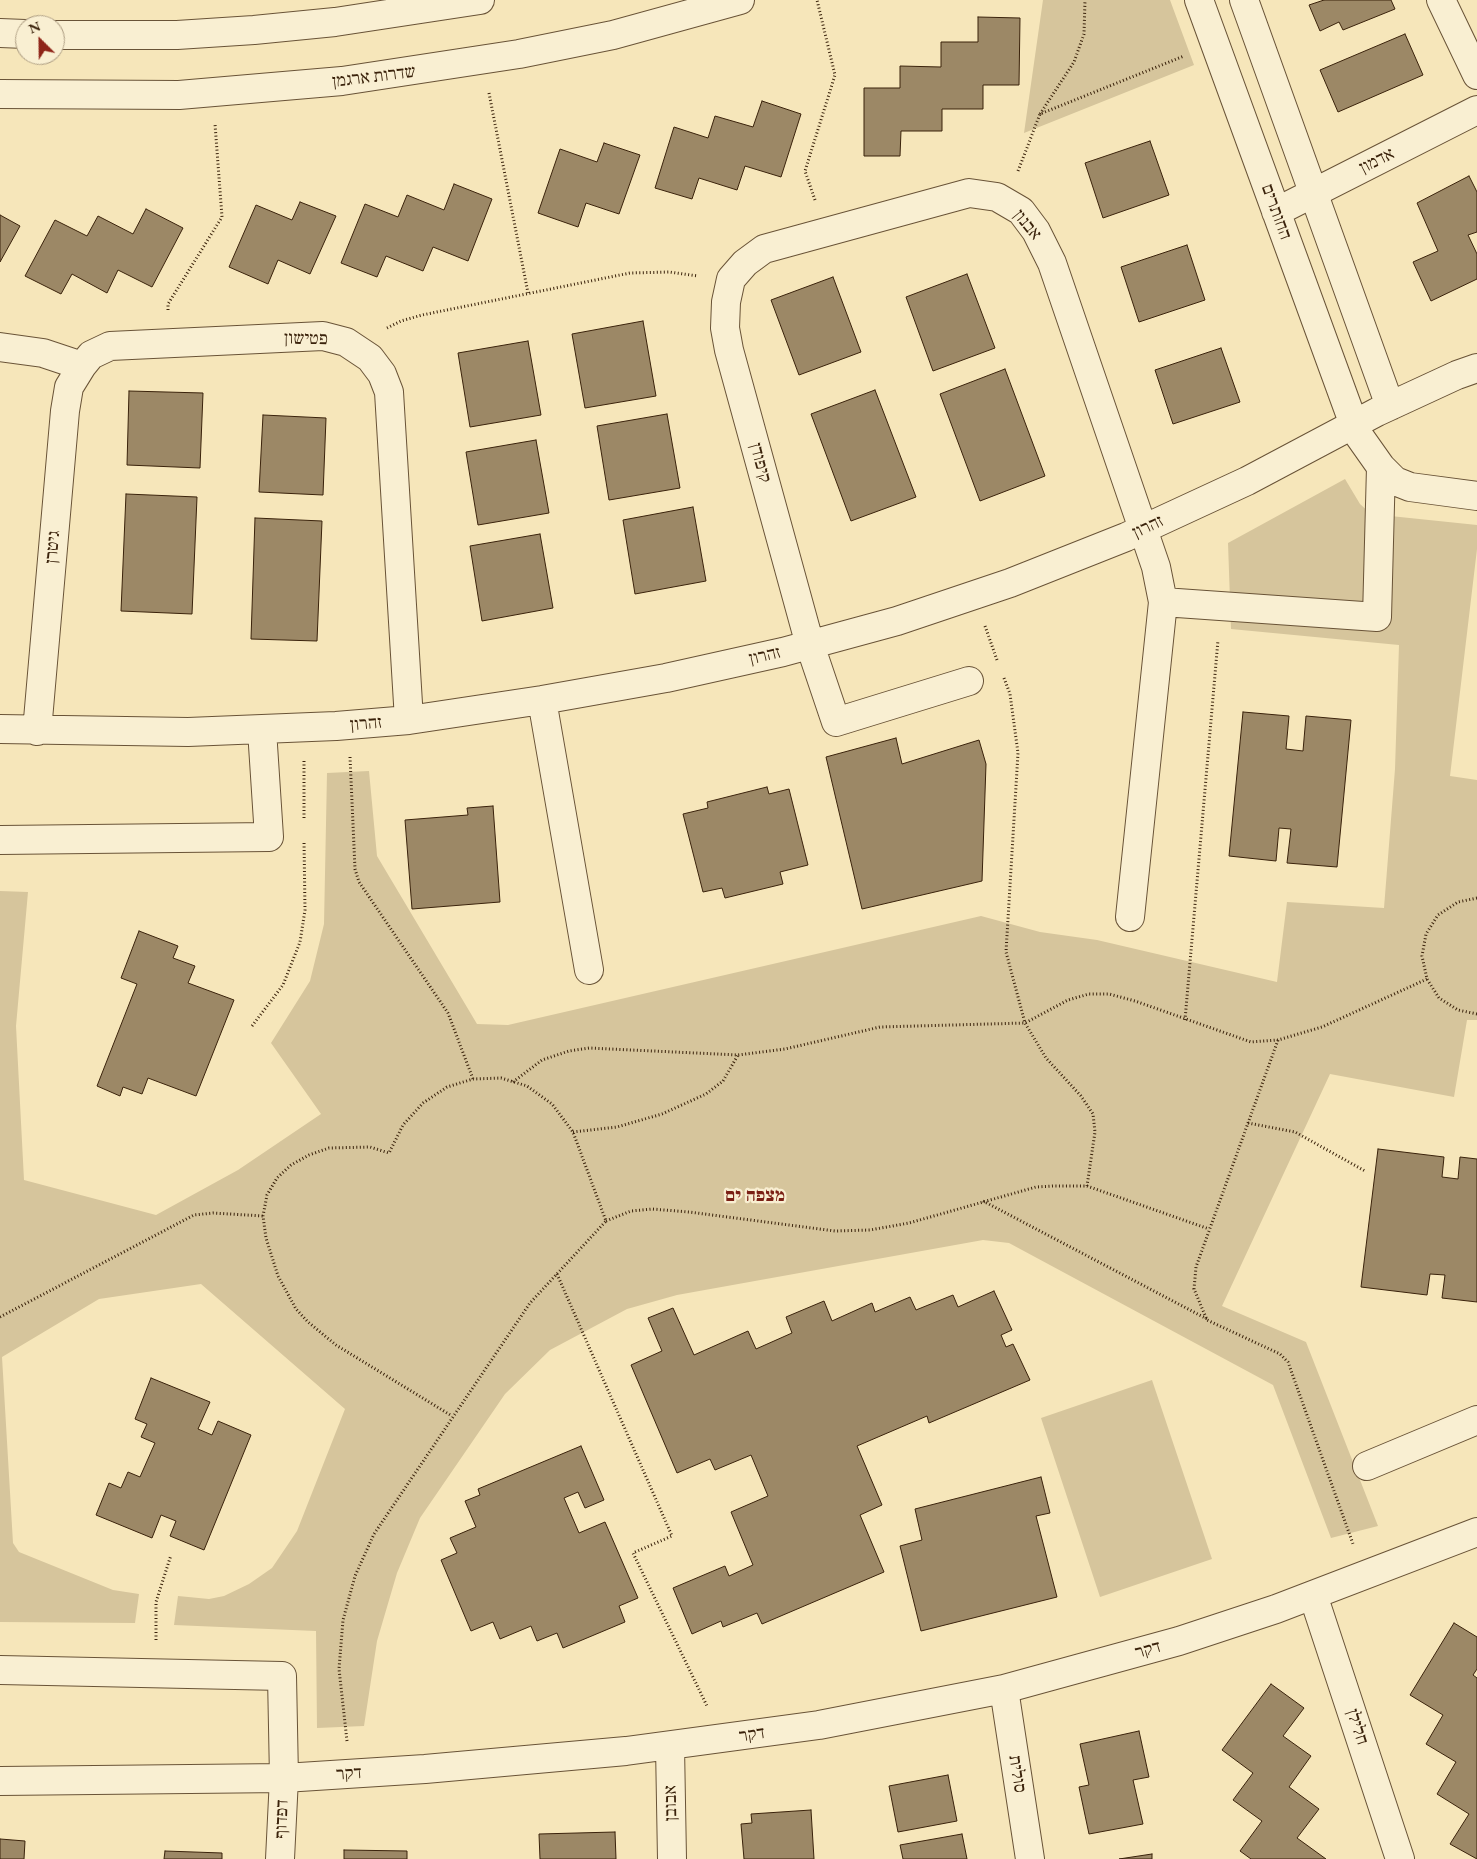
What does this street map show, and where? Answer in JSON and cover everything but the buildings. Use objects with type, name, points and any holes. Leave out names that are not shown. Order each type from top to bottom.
[{"type":"street","points":[[65,35],[176,35],[254,30],[335,22],[480,0]]},
{"type":"street","name":"שדרות ארגמן","points":[[0,94],[104,96],[212,93],[342,81],[483,61],[613,35],[740,0]]},
{"type":"street","name":"החותרים","points":[[1198,0],[1354,425],[1381,467],[1396,482],[1410,487],[1477,496]]},
{"type":"street","points":[[1244,0],[1390,406]]},
{"type":"street","points":[[1441,0],[1477,75]]},
{"type":"street","points":[[0,33],[15,34]]},
{"type":"street","name":"אדמון","points":[[1276,212],[1477,110]]},
{"type":"street","name":"אבנון","points":[[731,279],[745,263],[764,249],[825,231],[969,194],[997,197],[1020,211],[1036,231],[1052,263],[1144,529],[1156,567],[1163,602],[1130,917]]},
{"type":"street","name":"קיפודן","points":[[731,279],[726,302],[725,328],[729,350],[810,645],[836,722],[969,681]]},
{"type":"street","name":"פטישון","points":[[82,366],[92,355],[110,346],[323,336],[346,342],[370,358],[382,374],[389,392],[408,720]]},
{"type":"street","points":[[0,347],[43,353],[82,366]]},
{"type":"street","name":"גיטרן","points":[[37,731],[65,411],[69,387],[82,366]]},
{"type":"street","name":"זהרון","points":[[0,729],[37,731],[262,730],[408,720],[542,700],[666,678],[810,645],[897,621],[973,596],[1144,529],[1247,480],[1390,406],[1457,374],[1477,368]]},
{"type":"street","points":[[1163,602],[1377,617],[1381,467]]},
{"type":"street","points":[[542,700],[589,970]]},
{"type":"street","points":[[0,840],[269,837],[262,730]]},
{"type":"street","points":[[1367,1466],[1477,1420]]},
{"type":"street","name":"דקר","points":[[0,1781],[284,1778],[527,1761],[724,1740],[913,1708],[1004,1688],[1179,1640],[1313,1595],[1477,1532]]},
{"type":"street","name":"חלילן","points":[[1313,1595],[1400,1859]]},
{"type":"street","points":[[0,1670],[156,1673]]},
{"type":"street","name":"דפדוף","points":[[156,1673],[282,1676],[284,1778],[280,1859]]},
{"type":"street","name":"סולית","points":[[1004,1688],[1030,1859]]},
{"type":"street","name":"אבובן","points":[[670,1746],[672,1859]]},
{"type":"path","points":[[817,0],[835,75],[805,171],[825,231]]},
{"type":"path","points":[[1006,202],[1040,114],[1074,62],[1084,34],[1085,0]]},
{"type":"path","points":[[1040,114],[1215,44]]},
{"type":"path","points":[[483,61],[528,294]]},
{"type":"path","points":[[167,343],[168,304],[222,217],[212,93]]},
{"type":"path","points":[[370,358],[387,328],[400,320],[630,273],[669,272],[731,279]]},
{"type":"path","points":[[973,596],[1000,668]]},
{"type":"path","points":[[1185,1020],[1221,606]]},
{"type":"path","points":[[1004,676],[1010,694],[1018,753],[1006,952],[1025,1023],[1046,1058],[1081,1096],[1092,1114],[1095,1132],[1087,1186]]},
{"type":"path","points":[[348,725],[355,869],[359,882],[448,1013],[473,1079]]},
{"type":"path","points":[[303,728],[304,824]]},
{"type":"path","points":[[252,1026],[282,985],[300,942],[305,910],[304,834]]},
{"type":"path","points":[[1477,898],[1452,905],[1431,924],[1423,944],[1422,956],[1427,979],[1436,994],[1448,1005],[1458,1010],[1477,1014]]},
{"type":"path","points":[[513,1082],[542,1060],[589,1048],[738,1055],[784,1049],[880,1027],[1025,1023],[1068,1000],[1089,994],[1109,994],[1135,1001],[1251,1042],[1278,1040],[1322,1027],[1427,979]]},
{"type":"path","points":[[1208,1320],[1194,1289],[1196,1267],[1278,1040]]},
{"type":"path","points":[[573,1132],[626,1124],[662,1114],[706,1094],[723,1080],[738,1055]]},
{"type":"path","points":[[452,1416],[336,1345],[308,1322],[291,1301],[278,1276],[266,1238],[263,1216],[267,1195],[277,1178],[291,1165],[309,1154],[329,1148],[370,1147],[389,1153],[403,1125],[423,1103],[447,1087],[473,1079],[501,1078],[527,1086],[552,1104],[573,1132],[606,1221]]},
{"type":"path","points":[[1248,1123],[1295,1132],[1365,1171]]},
{"type":"path","points":[[350,1774],[339,1669],[340,1644],[354,1576],[374,1534],[530,1303],[606,1221],[631,1211],[652,1209],[689,1212],[826,1231],[870,1230],[909,1223],[1036,1186],[1087,1186],[1210,1229]]},
{"type":"path","points":[[982,1201],[1208,1320],[1280,1354],[1288,1362],[1364,1576]]},
{"type":"path","points":[[0,1317],[194,1215],[213,1213],[263,1216]]},
{"type":"path","points":[[557,1274],[672,1536],[633,1553],[724,1740]]},
{"type":"path","points":[[156,1673],[156,1602],[171,1554]]},
{"type":"shaded area","points":[[1043,0],[1170,0],[1194,65],[1024,133]]},
{"type":"shaded area","points":[[1345,479],[1360,504],[1371,514],[1477,525],[1477,549],[1450,776],[1477,780],[1477,1020],[1467,1020],[1454,1097],[1330,1074],[1222,1306],[1306,1342],[1378,1526],[1331,1538],[1273,1385],[1009,1243],[983,1240],[677,1295],[627,1309],[550,1350],[505,1394],[420,1518],[397,1573],[377,1641],[364,1726],[317,1728],[316,1631],[174,1625],[178,1596],[209,1599],[224,1596],[249,1584],[272,1568],[297,1531],[345,1409],[201,1284],[99,1299],[2,1357],[13,1543],[19,1552],[113,1590],[139,1594],[135,1623],[0,1622],[0,891],[28,892],[16,1026],[24,1180],[156,1215],[238,1170],[321,1114],[271,1043],[310,981],[324,924],[327,773],[369,771],[377,856],[477,1024],[508,1025],[981,916],[1040,932],[1097,940],[1277,982],[1287,902],[1384,908],[1395,769],[1399,645],[1231,629],[1228,543]]},
{"type":"shaded area","points":[[1152,1380],[1212,1559],[1100,1597],[1041,1418]]},
{"type":"district","name":"מצפה ים","points":[[755,1196]]}]
